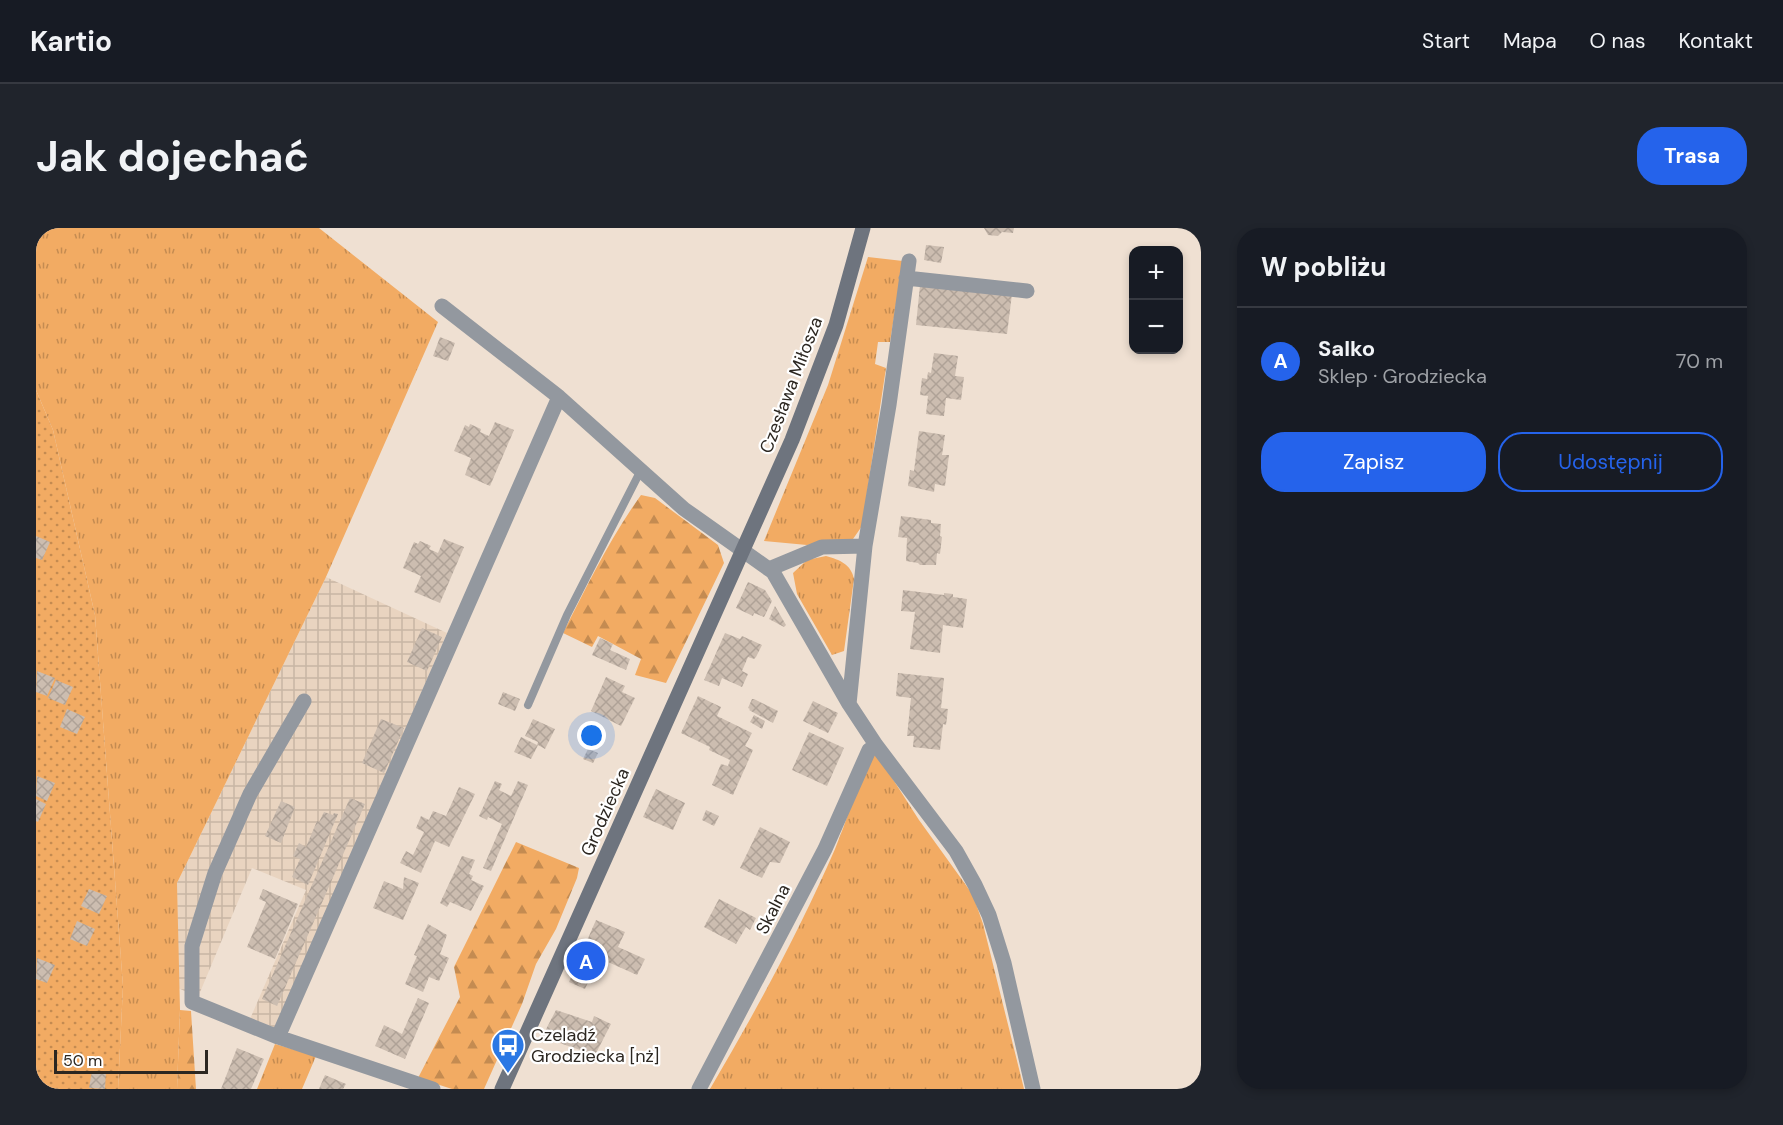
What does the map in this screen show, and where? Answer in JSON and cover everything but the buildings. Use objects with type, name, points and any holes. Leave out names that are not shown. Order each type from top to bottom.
[{"type":"street","name":"Czesława Miłosza","points":[[743,551],[815,382],[836,325],[863,228]]},
{"type":"street","points":[[849,704],[865,546],[889,405],[909,261]]},
{"type":"street","points":[[906,278],[1027,291]]},
{"type":"street","points":[[442,306],[559,397],[684,509],[773,572],[849,704],[876,745],[956,851],[984,905],[1004,963],[1033,1089]]},
{"type":"street","points":[[278,1037],[559,397]]},
{"type":"street","points":[[769,569],[822,547],[865,546]]},
{"type":"street","name":"Grodziecka","points":[[502,1089],[743,551]]},
{"type":"street","points":[[304,701],[250,794],[215,873],[192,946],[192,1002],[278,1037],[433,1089]]},
{"type":"street","name":"Skalna","points":[[699,1089],[825,849],[869,750],[876,745]]},
{"type":"lane","points":[[528,705],[567,615],[641,470]]},
{"type":"shaded area","points":[[326,577],[447,633],[276,1028],[250,1019],[306,890],[252,868],[198,997],[178,988],[177,883]]},
{"type":"green space","points":[[36,228],[319,228],[438,322],[326,577],[177,883],[180,1010],[177,1089],[118,1089],[123,986],[95,615],[53,430],[36,390]]},
{"type":"green space","points":[[868,257],[903,261],[890,342],[878,342],[875,364],[886,368],[862,526],[853,539],[807,545],[764,541],[828,385]]},
{"type":"green space","points":[[36,390],[53,430],[95,615],[123,986],[118,1089],[36,1089]]},
{"type":"green space","points":[[641,495],[655,498],[718,545],[724,563],[666,683],[635,675],[641,659],[598,636],[592,647],[563,633],[609,545]]},
{"type":"green space","points":[[826,556],[844,563],[853,574],[854,579],[844,651],[832,655],[797,594],[793,573],[807,560]]},
{"type":"green space","points":[[871,745],[919,820],[973,895],[983,924],[1024,1089],[710,1089],[807,911],[835,849]]},
{"type":"green space","points":[[516,842],[579,868],[556,929],[536,964],[522,1004],[484,1089],[452,1089],[418,1078],[460,997],[454,967]]},
{"type":"green space","points":[[180,1010],[191,1011],[196,1089],[177,1089]]},
{"type":"green space","points":[[275,1044],[316,1056],[302,1089],[257,1089]]},
{"type":"place","name":"Salko","points":[[586,961]]},
{"type":"place","name":"Czeladź Grodziecka [nż]","points":[[508,1074]]}]
